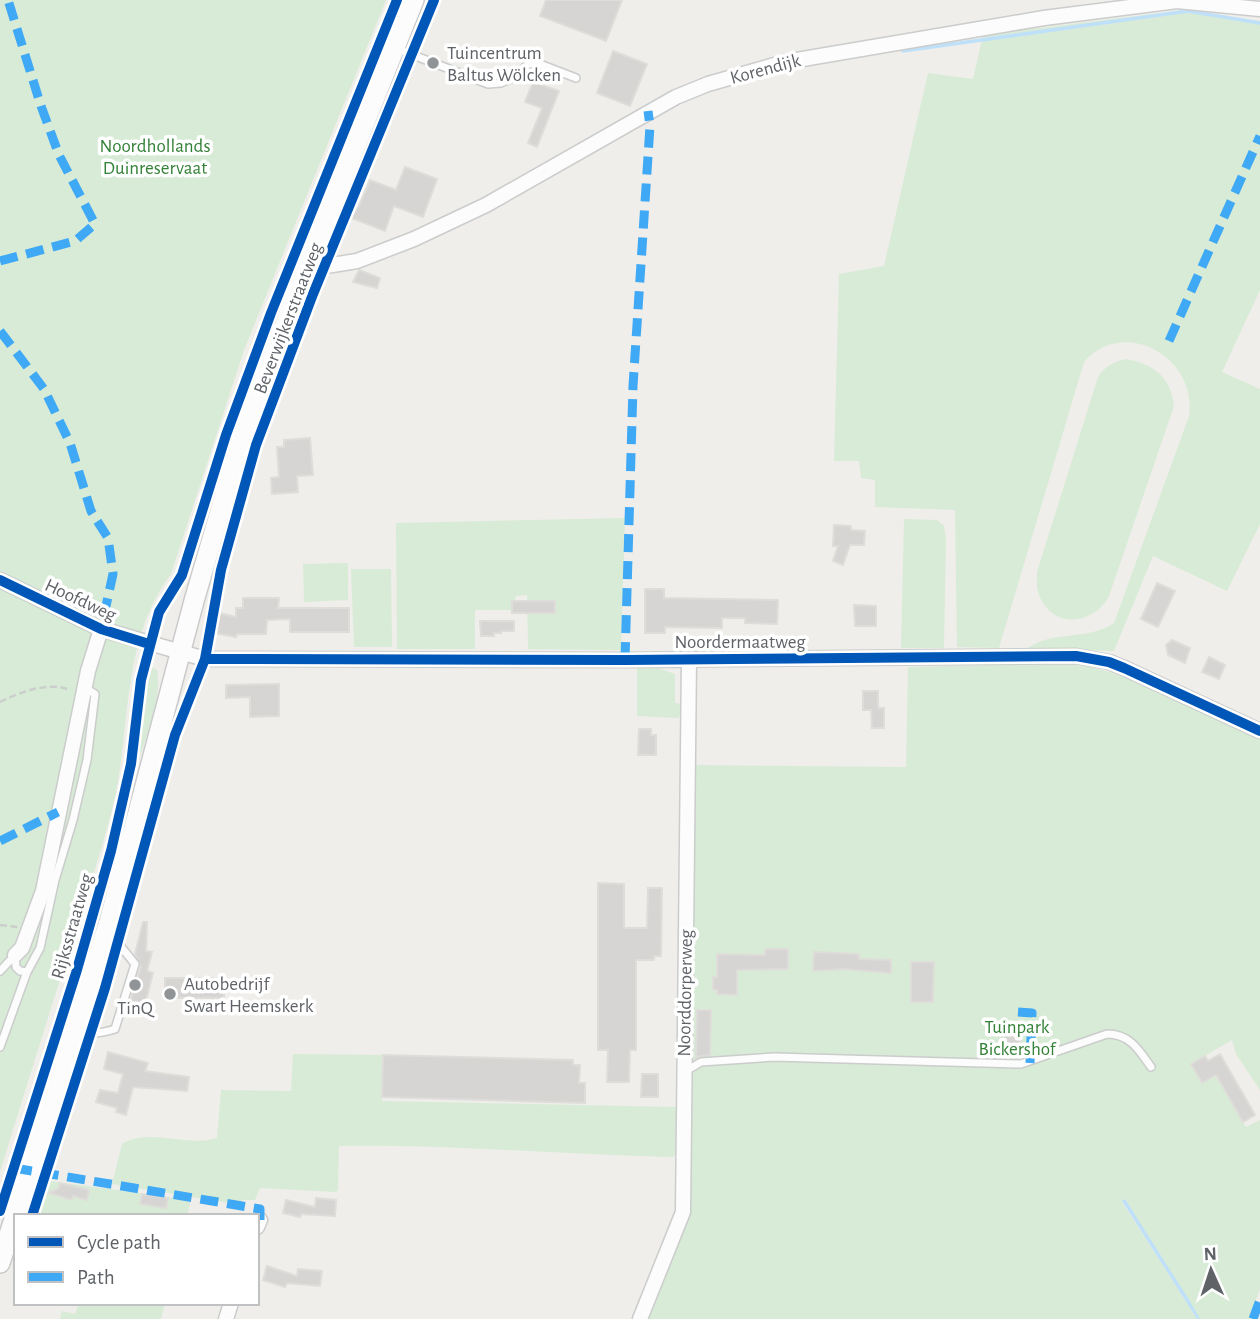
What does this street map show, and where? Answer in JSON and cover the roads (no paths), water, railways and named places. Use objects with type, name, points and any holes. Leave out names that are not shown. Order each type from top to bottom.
[{"type":"main road","name":"Beverwijkerstraatweg","points":[[299,287],[414,0]]},
{"type":"main road","name":"Rijksstraatweg","points":[[16,1214],[104,938],[180,653],[240,443],[299,287]]},
{"type":"main road","name":"Rijksstraatweg","points":[[0,1264],[14,1221]]},
{"type":"street","name":"Korendijk","points":[[310,260],[326,266],[357,261],[414,239],[486,205],[667,101],[731,77],[818,55],[1044,18],[1177,0],[1260,9]]},
{"type":"street","name":"Hoofdweg","points":[[0,580],[101,629],[180,653]]},
{"type":"street","points":[[15,955],[22,948],[43,891],[83,696],[101,629]]},
{"type":"street","name":"Noordermaatweg","points":[[180,653],[220,660],[1076,656],[1109,662],[1124,668],[1260,730]]},
{"type":"street","name":"Noorddorperweg","points":[[640,1319],[683,1212],[689,659]]},
{"type":"lane","points":[[395,48],[488,84],[502,83],[515,77],[528,64],[537,63],[576,78]]},
{"type":"lane","points":[[0,1047],[27,972],[40,947],[87,761],[95,694],[90,691],[83,696]]},
{"type":"lane","points":[[77,1026],[91,1034],[102,1034],[115,1029],[135,964],[118,943],[104,938]]},
{"type":"lane","points":[[15,955],[16,967],[27,972]]},
{"type":"lane","points":[[0,971],[15,955]]},
{"type":"lane","points":[[683,1072],[701,1062],[774,1057],[1021,1064],[1107,1034],[1122,1035],[1135,1044],[1151,1067]]},
{"type":"water","points":[[1125,1199],[1200,1319],[1197,1319],[1122,1201]]},
{"type":"waterway","points":[[903,51],[1188,11],[1260,23]]},
{"type":"place","name":"Tuincentrum Baltus Wölcken","points":[[433,63]]},
{"type":"place","name":"TinQ","points":[[135,985]]},
{"type":"place","name":"Autobedrijf Swart Heemskerk","points":[[170,994]]},
{"type":"park label","name":"Noordhollands Duinreservaat","points":[[155,156]]},
{"type":"park label","name":"Tuinpark Bickershof","points":[[1017,1037]]}]
